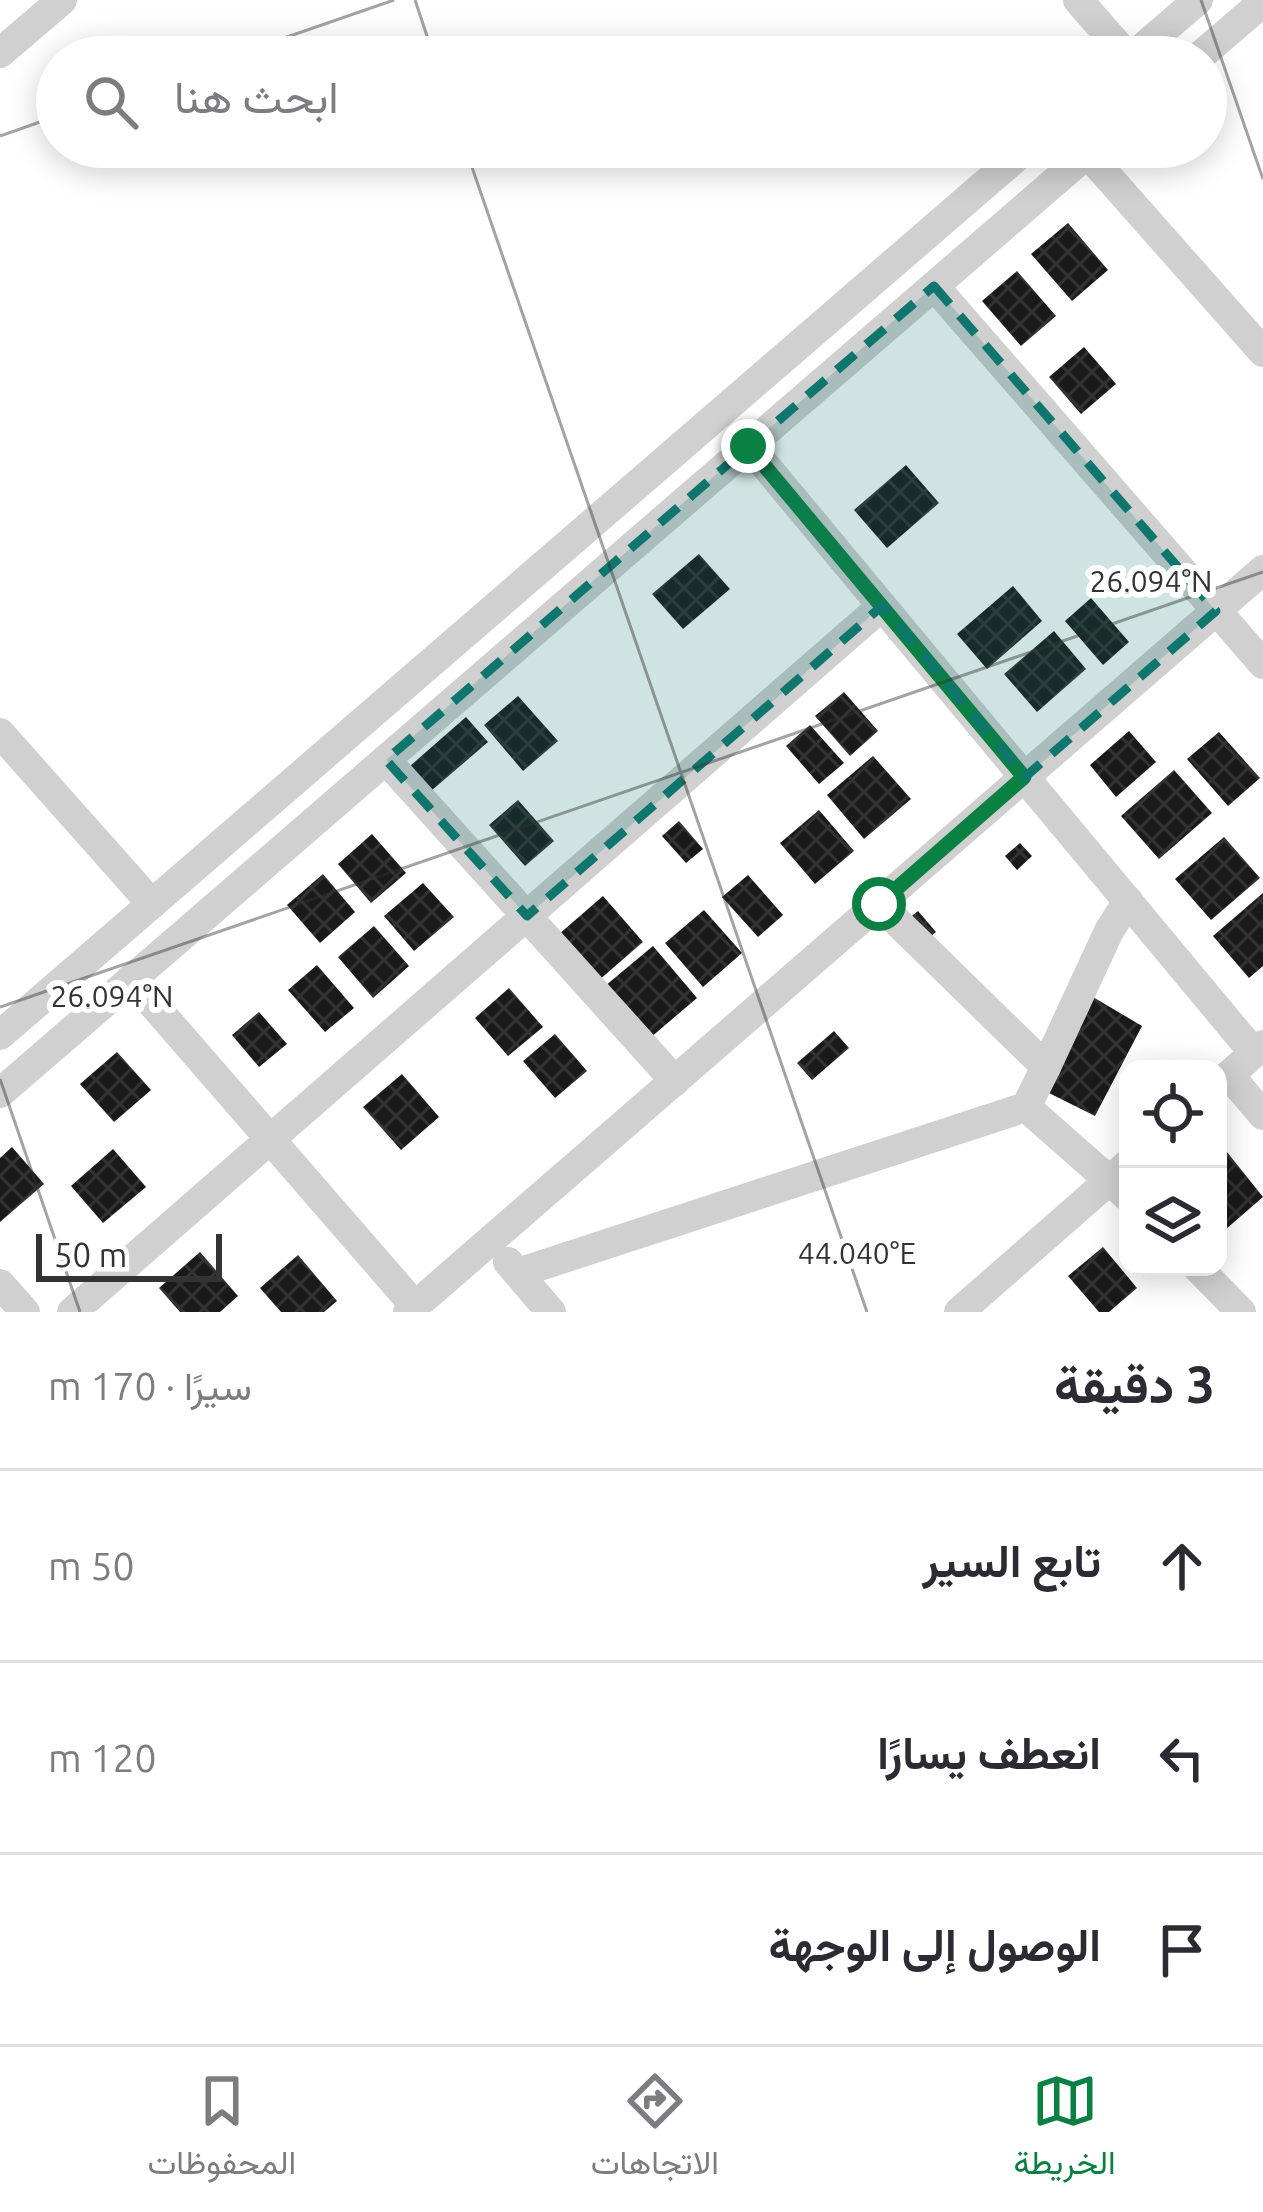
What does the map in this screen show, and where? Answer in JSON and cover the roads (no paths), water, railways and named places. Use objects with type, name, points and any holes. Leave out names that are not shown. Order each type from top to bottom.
[{"type":"street","points":[[0,53],[62,0]]},
{"type":"street","points":[[1078,0],[1111,36]]},
{"type":"street","points":[[1155,36],[1198,0]]},
{"type":"street","points":[[1223,36],[1263,2]]},
{"type":"street","points":[[0,1035],[1004,168]]},
{"type":"street","points":[[0,1093],[1070,168]]},
{"type":"street","points":[[1106,168],[1263,352]]},
{"type":"street","points":[[934,286],[1263,664]]},
{"type":"street","points":[[748,446],[1128,902],[1259,1049],[1227,1077]]},
{"type":"street","points":[[131,979],[412,1309],[1263,570]]},
{"type":"street","points":[[72,1312],[882,606]]},
{"type":"street","points":[[0,733],[152,904]]},
{"type":"street","points":[[386,760],[675,1081]]},
{"type":"street","points":[[518,1273],[1026,1107],[1109,932],[1128,902]]},
{"type":"street","points":[[879,904],[1046,1067]]},
{"type":"street","points":[[1227,1083],[1263,1114]]},
{"type":"street","points":[[1026,1107],[1119,1178]]},
{"type":"street","points":[[959,1312],[1119,1182]]},
{"type":"street","points":[[490,1241],[551,1312]]},
{"type":"street","points":[[1205,1276],[1241,1312]]},
{"type":"street","points":[[0,1284],[25,1312]]}]
